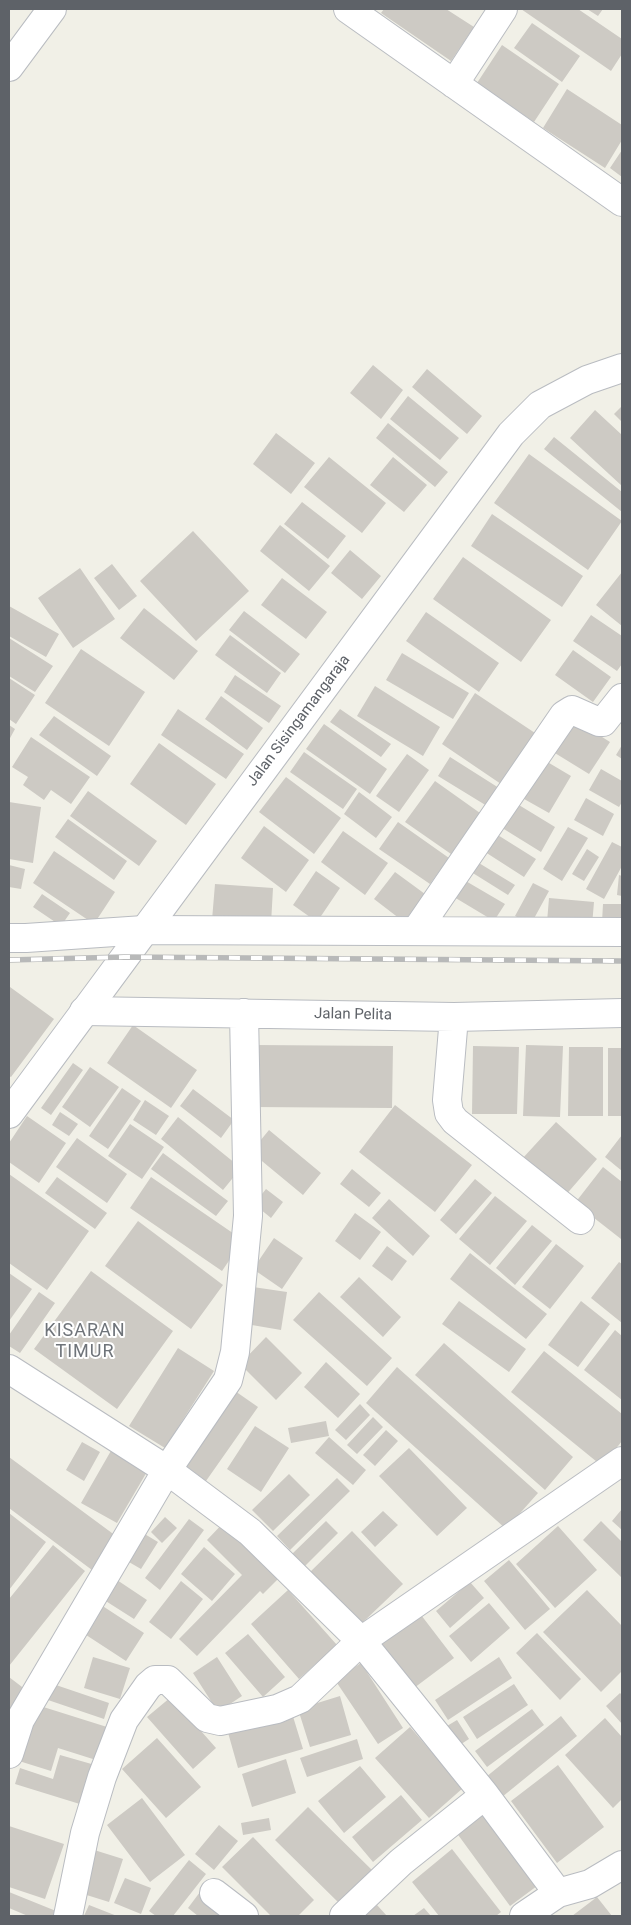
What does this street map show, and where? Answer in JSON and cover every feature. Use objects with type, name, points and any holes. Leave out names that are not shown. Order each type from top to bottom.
[{"type":"street","points":[[9,67],[52,9]]},
{"type":"street","points":[[348,9],[622,202]]},
{"type":"street","points":[[454,84],[502,9]]},
{"type":"street","name":"Jalan Sisingamangaraja","points":[[9,1114],[511,434],[540,404],[587,380],[622,368]]},
{"type":"street","points":[[416,931],[564,715],[572,710],[599,722],[604,722],[622,698]]},
{"type":"street","points":[[9,938],[144,930],[622,932]]},
{"type":"street","name":"Jalan Pelita","points":[[84,1012],[454,1017],[622,1013]]},
{"type":"street","points":[[9,1754],[20,1720],[167,1470],[228,1380],[235,1352],[248,1216],[244,1013]]},
{"type":"street","points":[[454,1017],[447,1100],[449,1113],[455,1121],[580,1220]]},
{"type":"street","points":[[9,1369],[167,1470],[250,1532],[361,1642],[485,1796],[558,1893]]},
{"type":"street","points":[[68,1916],[85,1833],[102,1777],[124,1720],[148,1686],[155,1680],[168,1680],[207,1718],[220,1721],[277,1708],[300,1699],[361,1642],[622,1461]]},
{"type":"street","points":[[344,1916],[401,1862],[485,1796]]},
{"type":"street","points":[[524,1916],[558,1893],[590,1884],[622,1865]]},
{"type":"street","points":[[214,1893],[244,1916]]},
{"type":"building","points":[[384,9],[446,9],[474,27],[451,61],[381,13]]},
{"type":"building","points":[[521,9],[578,9],[622,39],[622,54],[611,71]]},
{"type":"building","points":[[587,9],[603,9],[598,16]]},
{"type":"building","points":[[532,23],[580,56],[562,82],[514,48]]},
{"type":"building","points":[[502,45],[559,84],[534,122],[477,83]]},
{"type":"building","points":[[567,89],[622,125],[622,140],[605,168],[543,128]]},
{"type":"building","points":[[622,150],[622,177],[610,168]]},
{"type":"building","points":[[373,365],[403,390],[381,419],[350,393]]},
{"type":"building","points":[[427,369],[482,416],[467,434],[412,387]]},
{"type":"building","points":[[408,396],[459,438],[440,460],[390,419]]},
{"type":"building","points":[[622,406],[622,422],[614,414]]},
{"type":"building","points":[[595,410],[622,435],[622,486],[570,438]]},
{"type":"building","points":[[388,423],[448,472],[435,487],[376,438]]},
{"type":"building","points":[[276,433],[315,463],[291,494],[253,464]]},
{"type":"building","points":[[554,437],[622,492],[622,512],[544,449]]},
{"type":"building","points":[[529,454],[622,521],[588,570],[494,503]]},
{"type":"building","points":[[329,457],[386,503],[362,533],[304,487]]},
{"type":"building","points":[[393,457],[427,485],[404,512],[370,485]]},
{"type":"building","points":[[302,502],[346,536],[328,559],[284,524]]},
{"type":"building","points":[[492,514],[583,576],[562,607],[471,546]]},
{"type":"building","points":[[280,525],[330,566],[309,591],[260,551]]},
{"type":"building","points":[[193,531],[249,591],[196,641],[140,581]]},
{"type":"building","points":[[350,550],[381,576],[362,599],[331,573]]},
{"type":"building","points":[[463,557],[551,620],[521,662],[433,599]]},
{"type":"building","points":[[112,564],[137,596],[119,610],[94,578]]},
{"type":"building","points":[[80,568],[115,619],[73,648],[38,598]]},
{"type":"building","points":[[622,572],[622,626],[596,605]]},
{"type":"building","points":[[282,578],[327,612],[306,639],[261,605]]},
{"type":"building","points":[[9,606],[59,634],[46,657],[9,636]]},
{"type":"building","points":[[144,608],[198,651],[174,680],[120,638]]},
{"type":"building","points":[[244,611],[300,654],[285,673],[229,630]]},
{"type":"building","points":[[426,612],[499,663],[479,692],[406,641]]},
{"type":"building","points":[[591,615],[622,636],[622,664],[617,671],[573,641]]},
{"type":"building","points":[[230,635],[281,673],[267,693],[215,655]]},
{"type":"building","points":[[9,638],[53,666],[35,692],[9,676]]},
{"type":"building","points":[[81,649],[145,692],[109,746],[45,703]]},
{"type":"building","points":[[573,650],[611,677],[593,702],[555,675]]},
{"type":"building","points":[[402,653],[469,693],[453,719],[386,680]]},
{"type":"building","points":[[235,675],[281,706],[269,723],[224,692]]},
{"type":"building","points":[[9,678],[35,695],[16,724],[9,719]]},
{"type":"building","points":[[375,686],[440,727],[423,756],[357,716]]},
{"type":"building","points":[[475,693],[535,733],[501,784],[442,744]]},
{"type":"building","points":[[221,696],[263,728],[247,750],[205,719]]},
{"type":"building","points":[[178,709],[244,754],[226,779],[161,735]]},
{"type":"building","points":[[340,709],[391,744],[381,757],[330,722]]},
{"type":"building","points":[[54,716],[111,756],[97,776],[39,735]]},
{"type":"building","points":[[572,718],[610,742],[589,774],[550,750]]},
{"type":"building","points":[[324,724],[387,769],[370,794],[306,749]]},
{"type":"building","points":[[9,725],[15,729],[9,740]]},
{"type":"building","points":[[31,737],[90,777],[71,804],[51,790],[44,800],[23,785],[28,777],[12,767]]},
{"type":"building","points":[[159,743],[216,784],[186,825],[130,784]]},
{"type":"building","points":[[622,745],[622,759],[616,755]]},
{"type":"building","points":[[304,752],[357,789],[343,809],[290,772]]},
{"type":"building","points":[[407,754],[429,770],[399,812],[376,796]]},
{"type":"building","points":[[450,757],[499,788],[487,806],[438,776]]},
{"type":"building","points":[[539,757],[571,776],[549,813],[517,795]]},
{"type":"building","points":[[601,769],[622,781],[622,802],[619,807],[589,790]]},
{"type":"building","points":[[286,777],[341,818],[314,854],[259,812]]},
{"type":"building","points":[[435,781],[480,813],[451,854],[405,822]]},
{"type":"building","points":[[88,791],[157,841],[139,866],[70,816]]},
{"type":"building","points":[[359,792],[392,817],[376,838],[344,814]]},
{"type":"building","points":[[586,798],[614,814],[603,836],[574,820]]},
{"type":"building","points":[[9,802],[41,807],[33,863],[9,859]]},
{"type":"building","points":[[514,802],[555,827],[541,852],[499,826]]},
{"type":"building","points":[[68,819],[127,861],[114,880],[55,837]]},
{"type":"building","points":[[398,822],[449,858],[430,884],[379,849]]},
{"type":"building","points":[[264,826],[309,860],[286,892],[241,858]]},
{"type":"building","points":[[568,827],[588,838],[562,881],[543,869]]},
{"type":"building","points":[[343,831],[388,863],[365,895],[321,862]]},
{"type":"building","points":[[493,832],[536,859],[524,877],[482,850]]},
{"type":"building","points":[[612,842],[622,847],[622,866],[604,899],[586,889]]},
{"type":"building","points":[[587,849],[599,857],[584,881],[572,874]]},
{"type":"building","points":[[54,851],[115,892],[94,924],[33,883]]},
{"type":"building","points":[[474,860],[515,885],[508,895],[468,870]]},
{"type":"building","points":[[9,865],[25,869],[21,889],[9,887]]},
{"type":"building","points":[[316,871],[340,888],[317,922],[293,905]]},
{"type":"building","points":[[395,872],[425,894],[404,922],[374,899]]},
{"type":"building","points":[[619,875],[622,876],[622,896],[617,895]]},
{"type":"building","points":[[464,880],[505,904],[494,921],[454,897]]},
{"type":"building","points":[[533,883],[549,891],[531,924],[515,916]]},
{"type":"building","points":[[215,884],[273,888],[271,924],[212,920]]},
{"type":"building","points":[[42,894],[70,913],[61,926],[33,907]]},
{"type":"building","points":[[549,898],[594,902],[592,926],[547,922]]},
{"type":"building","points":[[603,904],[622,904],[622,923],[602,922]]},
{"type":"building","points":[[10,987],[54,1019],[11,1077],[9,1076]]},
{"type":"building","points":[[133,1025],[197,1070],[171,1108],[107,1063]]},
{"type":"building","points":[[255,1045],[393,1046],[392,1108],[254,1107]]},
{"type":"building","points":[[526,1045],[563,1046],[560,1117],[523,1116]]},
{"type":"building","points":[[473,1046],[519,1047],[517,1114],[472,1114]]},
{"type":"building","points":[[569,1047],[603,1047],[603,1116],[568,1116]]},
{"type":"building","points":[[608,1048],[622,1048],[622,1116],[608,1116]]},
{"type":"building","points":[[73,1063],[83,1070],[51,1115],[41,1108]]},
{"type":"building","points":[[90,1067],[119,1087],[90,1127],[62,1107]]},
{"type":"building","points":[[122,1088],[141,1101],[108,1149],[89,1136]]},
{"type":"building","points":[[193,1089],[234,1120],[221,1138],[180,1106]]},
{"type":"building","points":[[145,1100],[169,1116],[156,1135],[133,1120]]},
{"type":"building","points":[[395,1105],[472,1165],[435,1212],[359,1152]]},
{"type":"building","points":[[60,1112],[78,1124],[69,1136],[52,1125]]},
{"type":"building","points":[[27,1116],[66,1143],[39,1183],[9,1162],[9,1143]]},
{"type":"building","points":[[178,1117],[241,1168],[223,1190],[161,1139]]},
{"type":"building","points":[[556,1122],[597,1159],[564,1197],[522,1159]]},
{"type":"building","points":[[130,1124],[164,1147],[142,1179],[108,1156]]},
{"type":"building","points":[[269,1130],[321,1173],[303,1195],[251,1152]]},
{"type":"building","points":[[622,1135],[622,1171],[605,1157]]},
{"type":"building","points":[[77,1138],[127,1174],[107,1203],[56,1167]]},
{"type":"building","points":[[163,1153],[228,1201],[216,1216],[151,1169]]},
{"type":"building","points":[[603,1167],[622,1182],[621,1239],[575,1203]]},
{"type":"building","points":[[352,1169],[381,1193],[369,1207],[340,1184]]},
{"type":"building","points":[[9,1174],[89,1231],[47,1290],[9,1263]]},
{"type":"building","points":[[57,1177],[107,1213],[95,1229],[45,1193]]},
{"type":"building","points":[[151,1177],[243,1240],[222,1271],[130,1208]]},
{"type":"building","points":[[475,1179],[492,1193],[456,1234],[440,1220]]},
{"type":"building","points":[[266,1189],[283,1202],[271,1218],[254,1204]]},
{"type":"building","points":[[495,1196],[527,1221],[490,1265],[459,1239]]},
{"type":"building","points":[[389,1199],[430,1236],[413,1256],[372,1218]]},
{"type":"building","points":[[355,1213],[381,1232],[360,1260],[335,1241]]},
{"type":"building","points":[[138,1221],[223,1285],[191,1329],[105,1266]]},
{"type":"building","points":[[532,1225],[552,1241],[515,1285],[496,1268]]},
{"type":"building","points":[[274,1238],[303,1258],[282,1289],[253,1269]]},
{"type":"building","points":[[556,1244],[584,1266],[550,1309],[522,1287]]},
{"type":"building","points":[[387,1246],[407,1261],[392,1281],[372,1266]]},
{"type":"building","points":[[470,1253],[547,1314],[526,1339],[450,1279]]},
{"type":"building","points":[[619,1262],[622,1264],[622,1323],[591,1298]]},
{"type":"building","points":[[91,1271],[173,1331],[117,1409],[34,1349]]},
{"type":"building","points":[[9,1273],[32,1289],[9,1321]]},
{"type":"building","points":[[359,1277],[401,1317],[383,1337],[340,1297]]},
{"type":"building","points":[[253,1287],[287,1292],[281,1330],[246,1324]]},
{"type":"building","points":[[39,1292],[55,1303],[20,1353],[9,1346],[9,1335]]},
{"type":"building","points":[[319,1292],[392,1358],[367,1386],[293,1320]]},
{"type":"building","points":[[459,1301],[526,1349],[509,1372],[442,1324]]},
{"type":"building","points":[[581,1301],[610,1324],[578,1367],[548,1345]]},
{"type":"building","points":[[615,1330],[622,1336],[622,1400],[584,1370]]},
{"type":"building","points":[[266,1337],[302,1373],[276,1400],[240,1364]]},
{"type":"building","points":[[444,1343],[573,1457],[545,1490],[415,1375]]},
{"type":"building","points":[[178,1348],[214,1371],[165,1448],[129,1426]]},
{"type":"building","points":[[544,1351],[622,1414],[622,1441],[602,1466],[511,1392]]},
{"type":"building","points":[[326,1362],[360,1394],[338,1418],[304,1387]]},
{"type":"building","points":[[397,1367],[538,1493],[506,1529],[366,1403]]},
{"type":"building","points":[[235,1391],[258,1407],[206,1481],[183,1464]]},
{"type":"building","points":[[360,1404],[370,1415],[346,1440],[335,1430]]},
{"type":"building","points":[[373,1417],[383,1427],[357,1454],[347,1445]]},
{"type":"building","points":[[326,1421],[329,1436],[291,1443],[288,1428]]},
{"type":"building","points":[[255,1426],[289,1448],[261,1492],[227,1469]]},
{"type":"building","points":[[386,1430],[398,1441],[375,1466],[363,1455]]},
{"type":"building","points":[[329,1437],[366,1470],[353,1485],[315,1453]]},
{"type":"building","points":[[82,1442],[100,1452],[84,1481],[66,1470]]},
{"type":"building","points":[[409,1448],[467,1508],[437,1536],[379,1476]]},
{"type":"building","points":[[112,1449],[148,1470],[117,1523],[81,1503]]},
{"type":"building","points":[[9,1457],[116,1536],[92,1570],[9,1508]]},
{"type":"building","points":[[289,1474],[310,1495],[273,1531],[252,1510]]},
{"type":"building","points":[[337,1478],[350,1491],[290,1550],[277,1536]]},
{"type":"building","points":[[622,1509],[622,1530],[612,1521]]},
{"type":"building","points":[[383,1511],[398,1525],[375,1547],[361,1532]]},
{"type":"building","points":[[9,1513],[46,1542],[9,1590]]},
{"type":"building","points":[[165,1517],[177,1528],[162,1543],[151,1532]]},
{"type":"building","points":[[189,1519],[204,1530],[160,1590],[145,1578]]},
{"type":"building","points":[[227,1519],[283,1574],[263,1594],[260,1591],[197,1656],[179,1639],[242,1575],[207,1540]]},
{"type":"building","points":[[326,1521],[338,1533],[304,1567],[292,1554]]},
{"type":"building","points":[[601,1521],[622,1542],[622,1578],[583,1540]]},
{"type":"building","points":[[558,1526],[597,1570],[555,1608],[516,1564]]},
{"type":"building","points":[[138,1530],[158,1542],[141,1569],[122,1558]]},
{"type":"building","points":[[352,1531],[403,1584],[360,1625],[309,1573]]},
{"type":"building","points":[[53,1545],[85,1571],[9,1666],[9,1599]]},
{"type":"building","points":[[204,1547],[235,1574],[212,1601],[181,1574]]},
{"type":"building","points":[[509,1560],[550,1609],[525,1630],[484,1581]]},
{"type":"building","points":[[114,1578],[147,1600],[134,1619],[101,1598]]},
{"type":"building","points":[[181,1581],[203,1599],[171,1639],[149,1622]]},
{"type":"building","points":[[470,1582],[484,1598],[450,1628],[436,1611]]},
{"type":"building","points":[[288,1590],[337,1645],[299,1679],[251,1624]]},
{"type":"building","points":[[587,1590],[622,1626],[622,1671],[601,1692],[543,1632]]},
{"type":"building","points":[[98,1603],[144,1633],[126,1661],[80,1631]]},
{"type":"building","points":[[489,1603],[510,1628],[471,1662],[449,1636]]},
{"type":"building","points":[[418,1611],[454,1658],[414,1688],[378,1642]]},
{"type":"building","points":[[537,1633],[581,1679],[560,1700],[516,1653]]},
{"type":"building","points":[[248,1634],[285,1677],[263,1697],[225,1653]]},
{"type":"building","points":[[93,1657],[130,1668],[120,1699],[84,1688]]},
{"type":"building","points":[[217,1657],[242,1696],[218,1712],[193,1673]]},
{"type":"building","points":[[499,1657],[512,1678],[448,1720],[435,1700]]},
{"type":"building","points":[[361,1663],[403,1728],[378,1744],[335,1680]]},
{"type":"building","points":[[9,1677],[26,1690],[9,1712]]},
{"type":"building","points":[[53,1684],[109,1703],[104,1719],[48,1700]]},
{"type":"building","points":[[514,1684],[528,1705],[477,1739],[463,1717]]},
{"type":"building","points":[[620,1693],[622,1695],[622,1724],[606,1706]]},
{"type":"building","points":[[340,1696],[351,1735],[310,1747],[298,1709]]},
{"type":"building","points":[[171,1697],[216,1748],[193,1769],[147,1717]]},
{"type":"building","points":[[37,1705],[107,1727],[96,1760],[58,1748],[51,1771],[19,1761]]},
{"type":"building","points":[[532,1709],[544,1725],[487,1767],[475,1751]]},
{"type":"building","points":[[291,1710],[303,1749],[238,1768],[227,1729]]},
{"type":"building","points":[[561,1716],[577,1736],[502,1797],[486,1777]]},
{"type":"building","points":[[605,1718],[622,1737],[622,1799],[613,1808],[565,1755]]},
{"type":"building","points":[[457,1720],[469,1739],[455,1748],[442,1729]]},
{"type":"building","points":[[410,1727],[463,1788],[429,1818],[375,1758]]},
{"type":"building","points":[[157,1738],[201,1787],[166,1818],[122,1769]]},
{"type":"building","points":[[357,1739],[363,1759],[307,1777],[300,1758]]},
{"type":"building","points":[[60,1755],[95,1765],[83,1805],[15,1784],[20,1768],[53,1779]]},
{"type":"building","points":[[286,1759],[296,1793],[252,1807],[242,1774]]},
{"type":"building","points":[[558,1765],[604,1827],[557,1863],[511,1801]]},
{"type":"building","points":[[360,1766],[386,1797],[344,1833],[318,1801]]},
{"type":"building","points":[[401,1795],[422,1820],[373,1862],[352,1837]]},
{"type":"building","points":[[142,1798],[185,1855],[150,1882],[107,1825]]},
{"type":"building","points":[[308,1807],[375,1873],[342,1906],[275,1840]]},
{"type":"building","points":[[483,1813],[537,1886],[510,1906],[456,1832]]},
{"type":"building","points":[[269,1818],[271,1830],[243,1835],[241,1823]]},
{"type":"building","points":[[219,1825],[238,1841],[214,1870],[195,1854]]},
{"type":"building","points":[[9,1826],[64,1844],[45,1899],[9,1887]]},
{"type":"building","points":[[253,1837],[314,1900],[298,1916],[271,1916],[222,1867]]},
{"type":"building","points":[[91,1849],[123,1859],[109,1902],[77,1892]]},
{"type":"building","points":[[452,1849],[501,1912],[496,1916],[439,1916],[412,1882]]},
{"type":"building","points":[[189,1860],[206,1874],[173,1916],[156,1916],[149,1911]]},
{"type":"building","points":[[125,1878],[151,1888],[141,1914],[114,1903]]},
{"type":"building","points":[[9,1892],[56,1911],[54,1916],[28,1916],[9,1908]]},
{"type":"building","points":[[200,1892],[232,1916],[198,1916],[188,1908]]},
{"type":"building","points":[[597,1897],[612,1916],[572,1916]]},
{"type":"building","points":[[89,1905],[117,1916],[84,1916]]},
{"type":"building","points":[[377,1905],[387,1916],[365,1916]]},
{"type":"building","points":[[424,1908],[431,1916],[413,1916]]},
{"type":"railway","points":[[9,960],[124,957],[622,961]]},
{"type":"district","name":"KISARAN TIMUR","points":[[85,1341]]}]
